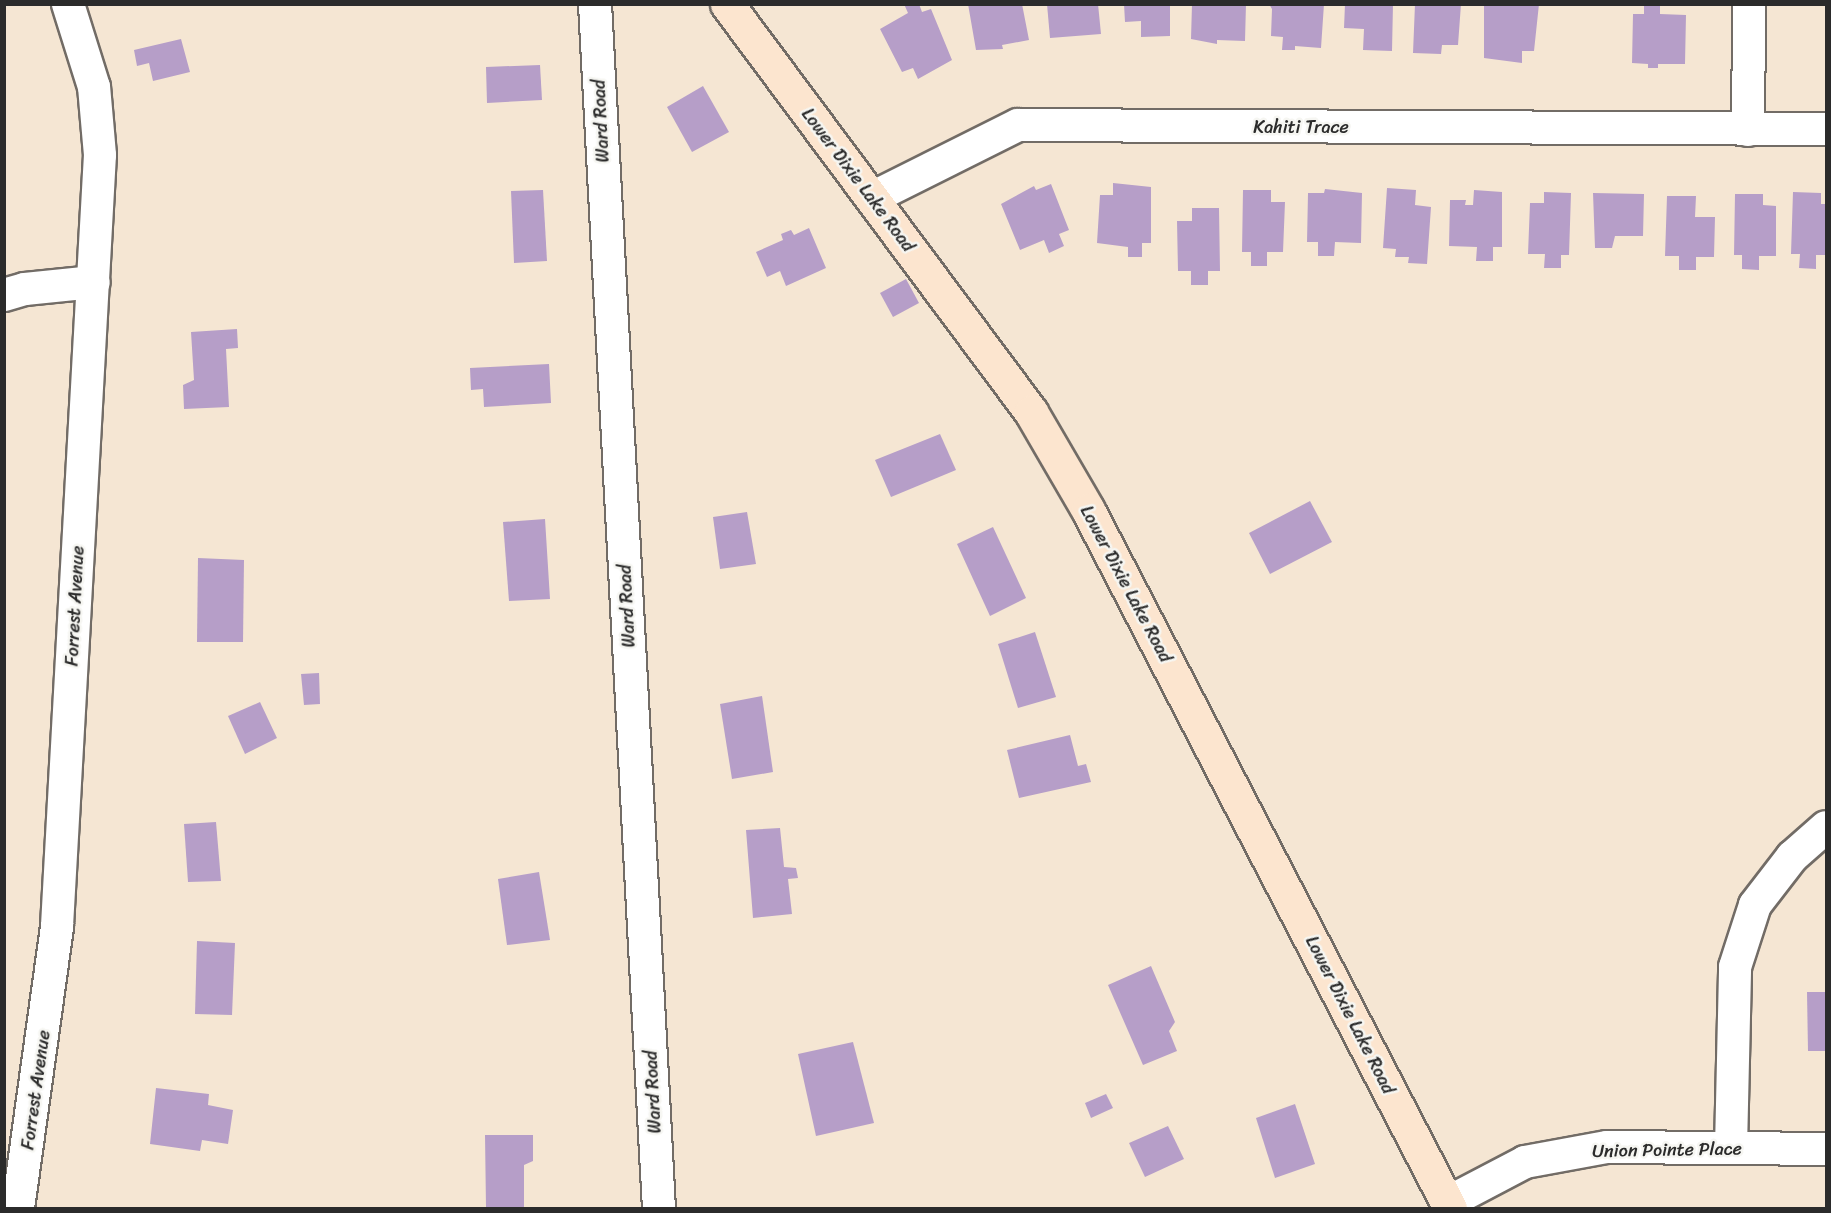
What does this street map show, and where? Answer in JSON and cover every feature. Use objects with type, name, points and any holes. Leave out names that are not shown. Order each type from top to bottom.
[{"type":"street","name":"Forrest Avenue","points":[[18,1209],[57,927],[100,155],[94,87],[68,4]]},
{"type":"street","name":"Ward Road","points":[[595,4],[659,1209]]},
{"type":"street","name":"Lower Dixie Lake Road","points":[[727,4],[1031,412],[1088,510],[1449,1206]]},
{"type":"street","points":[[1748,130],[1749,4]]},
{"type":"street","name":"Kahiti Trace","points":[[872,198],[1018,125],[1827,129]]},
{"type":"street","points":[[4,295],[25,289],[94,282]]},
{"type":"street","points":[[1731,1148],[1735,967],[1755,905],[1792,857],[1827,827]]},
{"type":"street","name":"Union Pointe Place","points":[[1449,1206],[1525,1162],[1606,1147],[1827,1149]]},
{"type":"building","points":[[904,4],[919,4],[922,12],[931,9],[952,60],[918,79],[913,68],[902,72],[880,29],[908,13]]},
{"type":"building","points":[[968,4],[1022,4],[1029,40],[1002,45],[1003,49],[976,50]]},
{"type":"building","points":[[1047,4],[1098,4],[1101,34],[1050,38]]},
{"type":"building","points":[[1124,4],[1170,4],[1170,36],[1141,37],[1141,21],[1125,22]]},
{"type":"building","points":[[1192,4],[1246,4],[1245,41],[1217,40],[1217,44],[1191,39]]},
{"type":"building","points":[[1269,4],[1324,4],[1321,48],[1295,46],[1295,50],[1282,50],[1283,37],[1271,36],[1272,9]]},
{"type":"building","points":[[1345,4],[1393,4],[1392,51],[1363,50],[1364,29],[1344,28]]},
{"type":"building","points":[[1415,4],[1461,4],[1458,45],[1442,45],[1441,54],[1413,53]]},
{"type":"building","points":[[1484,4],[1539,4],[1534,51],[1522,51],[1522,63],[1484,58]]},
{"type":"building","points":[[1644,4],[1660,4],[1660,14],[1686,15],[1685,64],[1658,64],[1658,68],[1648,68],[1648,64],[1632,63],[1633,14],[1644,14]]},
{"type":"building","points":[[181,39],[190,72],[153,81],[149,63],[137,66],[134,50]]},
{"type":"building","points":[[540,65],[542,100],[487,103],[486,67]]},
{"type":"building","points":[[703,86],[729,132],[692,152],[667,107]]},
{"type":"building","points":[[1113,183],[1151,187],[1151,243],[1142,243],[1142,257],[1128,257],[1128,247],[1097,243],[1100,195],[1113,195]]},
{"type":"building","points":[[1051,184],[1069,230],[1059,234],[1064,246],[1049,253],[1044,240],[1020,250],[1001,204],[1034,186],[1036,190]]},
{"type":"building","points":[[1387,188],[1416,190],[1415,205],[1431,207],[1427,264],[1408,263],[1409,257],[1395,257],[1396,249],[1383,248]]},
{"type":"building","points":[[1325,189],[1362,193],[1361,243],[1335,242],[1334,256],[1318,256],[1318,242],[1307,242],[1308,193],[1324,193]]},
{"type":"building","points":[[543,190],[547,261],[514,263],[511,191]]},
{"type":"building","points":[[1243,190],[1271,190],[1271,202],[1285,202],[1283,252],[1267,252],[1267,266],[1251,266],[1251,252],[1242,252]]},
{"type":"building","points":[[1474,190],[1502,192],[1502,247],[1493,247],[1493,261],[1476,261],[1477,247],[1449,246],[1450,200],[1466,200],[1465,205],[1473,205]]},
{"type":"building","points":[[1544,192],[1571,193],[1569,255],[1561,255],[1561,268],[1544,268],[1545,254],[1528,254],[1530,203],[1544,203]]},
{"type":"building","points":[[1793,192],[1821,193],[1821,204],[1826,204],[1826,255],[1816,255],[1816,269],[1799,268],[1800,254],[1791,254]]},
{"type":"building","points":[[1593,193],[1644,194],[1643,236],[1615,236],[1612,248],[1595,248]]},
{"type":"building","points":[[1735,194],[1763,194],[1763,205],[1776,206],[1776,256],[1759,256],[1759,270],[1742,269],[1742,255],[1734,255]]},
{"type":"building","points":[[1667,196],[1696,196],[1695,217],[1715,217],[1714,257],[1696,257],[1696,270],[1679,270],[1679,256],[1665,256]]},
{"type":"building","points":[[1192,208],[1219,208],[1220,271],[1208,271],[1208,285],[1191,285],[1191,271],[1178,271],[1177,221],[1192,221]]},
{"type":"building","points":[[809,228],[826,268],[786,286],[780,271],[767,277],[756,252],[783,240],[781,234],[791,230],[794,235]]},
{"type":"building","points":[[906,279],[919,303],[893,317],[880,293]]},
{"type":"building","points":[[237,329],[238,348],[226,349],[229,407],[184,409],[183,385],[194,380],[191,332]]},
{"type":"building","points":[[549,364],[551,403],[484,407],[483,389],[471,390],[470,368]]},
{"type":"building","points":[[940,434],[956,470],[891,497],[875,460]]},
{"type":"building","points":[[1310,501],[1332,542],[1270,574],[1249,533]]},
{"type":"building","points":[[747,512],[756,564],[720,569],[713,517]]},
{"type":"building","points":[[545,519],[550,599],[509,601],[503,522]]},
{"type":"building","points":[[993,527],[1026,598],[990,616],[957,544]]},
{"type":"building","points":[[198,558],[244,560],[243,642],[197,642]]},
{"type":"building","points":[[1035,632],[1056,697],[1018,708],[998,644]]},
{"type":"building","points":[[319,673],[320,704],[304,705],[301,674]]},
{"type":"building","points":[[762,696],[773,772],[732,779],[720,704]]},
{"type":"building","points":[[260,702],[277,738],[245,754],[228,716]]},
{"type":"building","points":[[1070,735],[1078,766],[1086,764],[1091,782],[1019,798],[1007,750]]},
{"type":"building","points":[[216,822],[221,881],[188,882],[184,824]]},
{"type":"building","points":[[780,828],[784,867],[796,868],[798,878],[788,879],[792,914],[753,918],[746,830]]},
{"type":"building","points":[[539,872],[550,940],[507,945],[498,879]]},
{"type":"building","points":[[197,941],[235,943],[232,1015],[195,1014]]},
{"type":"building","points":[[1151,966],[1175,1022],[1169,1031],[1177,1051],[1143,1065],[1108,985]]},
{"type":"building","points":[[1807,992],[1826,992],[1826,1051],[1808,1051]]},
{"type":"building","points":[[853,1042],[874,1123],[816,1136],[798,1054]]},
{"type":"building","points":[[156,1088],[209,1094],[208,1105],[233,1110],[228,1144],[202,1140],[200,1151],[150,1144]]},
{"type":"building","points":[[1106,1094],[1113,1108],[1091,1118],[1085,1103]]},
{"type":"building","points":[[1295,1104],[1315,1164],[1275,1178],[1256,1118]]},
{"type":"building","points":[[1168,1126],[1184,1159],[1145,1177],[1129,1143]]},
{"type":"building","points":[[485,1135],[533,1135],[533,1161],[524,1165],[524,1208],[486,1208]]}]
